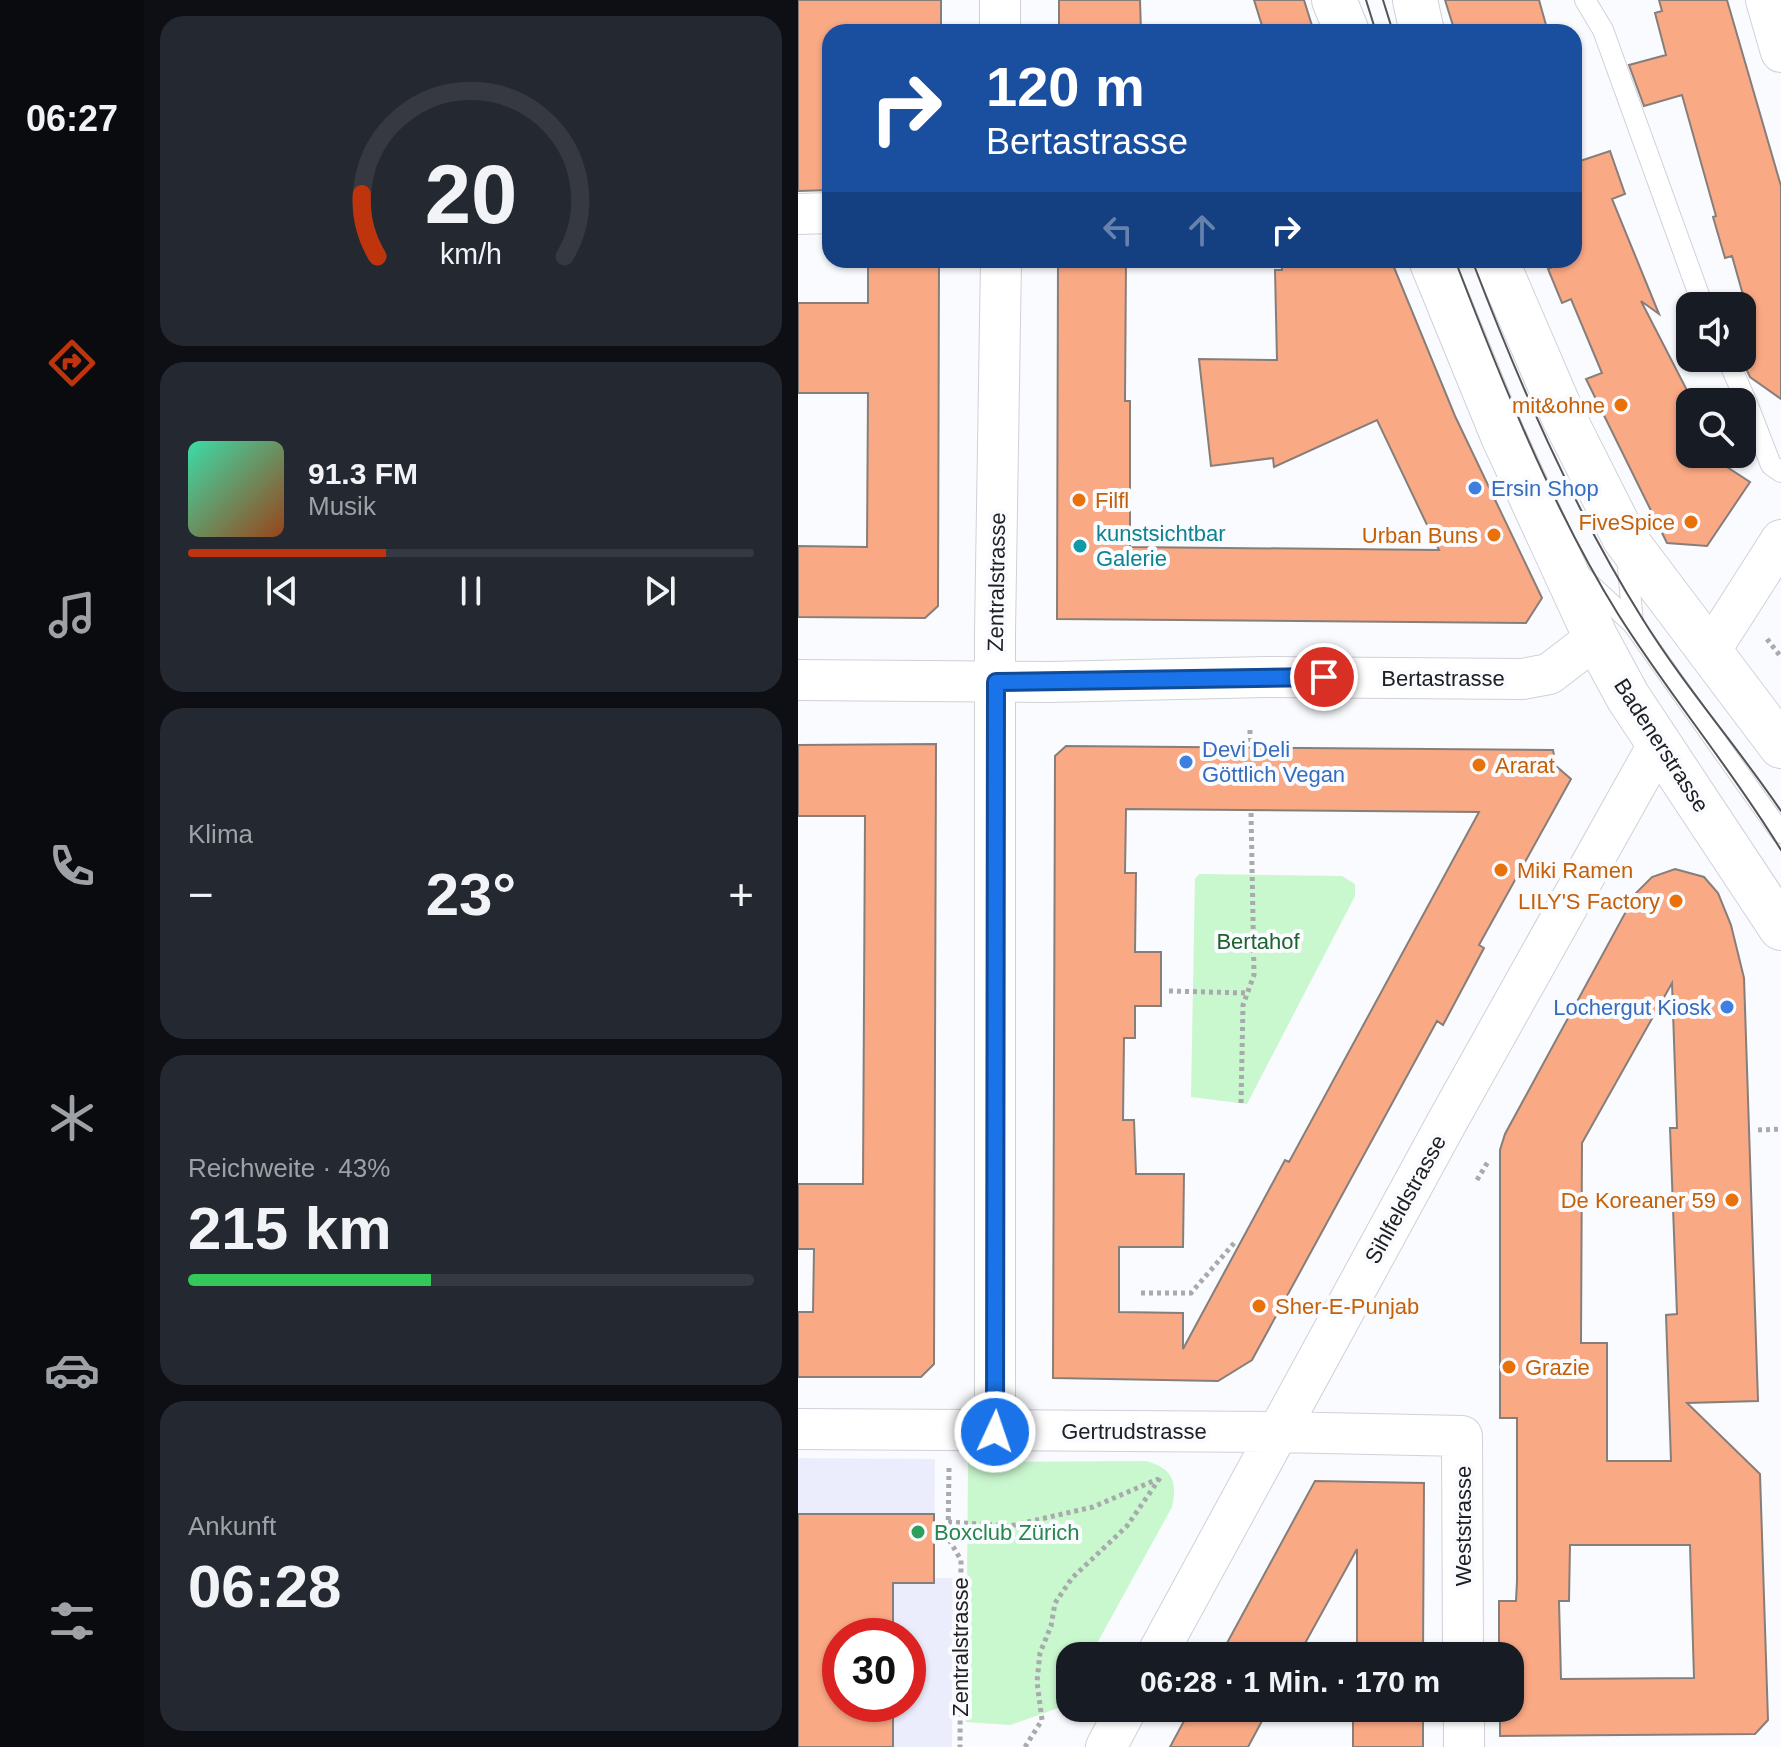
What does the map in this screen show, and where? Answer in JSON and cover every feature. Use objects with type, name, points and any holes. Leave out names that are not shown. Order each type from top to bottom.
[{"type":"street","points":[[1000,0],[1000,24]]},
{"type":"street","points":[[1334,0],[1344,24]]},
{"type":"street","points":[[1415,0],[1420,24]]},
{"type":"street","points":[[1766,0],[1781,52]]},
{"type":"street","points":[[798,214],[822,213]]},
{"type":"street","name":"Zentralstrasse","points":[[995,1432],[996,682],[1001,268]]},
{"type":"street","name":"Badenerstrasse","points":[[1434,268],[1503,436],[1557,554],[1615,631],[1628,697],[1781,928]]},
{"type":"street","name":"Badenerstrasse","points":[[1499,268],[1564,418],[1625,539],[1781,746]]},
{"type":"street","points":[[1710,651],[1781,540]]},
{"type":"street","name":"Bertastrasse","points":[[798,680],[1522,679],[1549,674],[1615,631]]},
{"type":"street","name":"Sihlfeldstrasse","points":[[1164,1642],[1447,1122],[1659,743]]},
{"type":"street","name":"Gertrudstrasse","points":[[798,1429],[1278,1432]]},
{"type":"street","name":"Weststrasse","points":[[1278,1432],[1462,1436],[1463,1642]]},
{"type":"street","points":[[1106,1747],[1119,1722]]},
{"type":"street","points":[[1464,1722],[1464,1747]]},
{"type":"lane","points":[[1585,0],[1603,30],[1698,292]]},
{"type":"lane","points":[[1733,372],[1771,465],[1781,472]]},
{"type":"lane","name":"Badenerstrasse","points":[[1625,539],[1615,631],[1781,833]]},
{"type":"path","points":[[1766,637],[1781,657]]},
{"type":"path","points":[[1250,730],[1250,746]]},
{"type":"path","points":[[1241,1103],[1243,1005],[1254,975],[1251,810]]},
{"type":"path","points":[[1169,991],[1247,993]]},
{"type":"path","points":[[1758,1130],[1781,1129]]},
{"type":"path","points":[[1477,1180],[1489,1160]]},
{"type":"path","points":[[1141,1293],[1191,1293],[1235,1242]]},
{"type":"path","name":"Zentralstrasse","points":[[949,1455],[948,1538],[961,1560],[960,1747]]},
{"type":"path","points":[[948,1522],[1010,1526],[1093,1507],[1168,1473]]},
{"type":"path","points":[[1025,1747],[1042,1720],[1037,1682],[1040,1653],[1051,1626],[1055,1603],[1072,1578],[1127,1526],[1160,1478]]},
{"type":"shaded area","points":[[798,1458],[935,1459],[934,1578],[953,1578],[952,1747],[798,1747]]},
{"type":"green space","name":"Bertahof","points":[[1199,874],[1342,876],[1355,884],[1355,896],[1247,1104],[1191,1097],[1195,879]]},
{"type":"green space","points":[[1146,1461],[1162,1467],[1173,1483],[1172,1507],[1098,1642],[1056,1642],[1056,1709],[1010,1725],[966,1722],[968,1462]]},
{"type":"building","points":[[798,0],[941,0],[941,24],[822,24],[822,190],[798,191]]},
{"type":"building","points":[[1059,0],[1140,0],[1141,24],[1059,24]]},
{"type":"building","points":[[1254,0],[1304,0],[1312,24],[1262,24]]},
{"type":"building","points":[[1445,0],[1539,0],[1546,24],[1452,24]]},
{"type":"building","points":[[1659,0],[1727,0],[1781,186],[1781,399],[1750,377],[1748,372],[1756,372],[1756,292],[1742,292],[1732,256],[1725,258],[1682,95],[1644,106],[1629,65],[1666,55],[1655,13],[1662,11]]},
{"type":"building","points":[[1610,151],[1625,194],[1612,199],[1659,314],[1641,301],[1686,388],[1676,388],[1676,468],[1729,468],[1750,482],[1707,546],[1667,543],[1586,379],[1602,373],[1571,299],[1562,303],[1548,269],[1582,268],[1582,160]]},
{"type":"building","points":[[868,268],[939,268],[938,606],[925,618],[798,617],[798,546],[867,547],[868,393],[798,393],[798,303],[868,303]]},
{"type":"building","points":[[1058,268],[1126,268],[1125,401],[1130,401],[1130,547],[1439,550],[1377,420],[1274,467],[1273,458],[1211,466],[1199,359],[1277,360],[1275,270],[1394,268],[1455,416],[1542,598],[1526,623],[1057,619]]},
{"type":"building","points":[[936,744],[934,1364],[921,1377],[798,1377],[798,1312],[813,1312],[814,1249],[798,1249],[798,1184],[863,1184],[865,816],[798,816],[798,745]]},
{"type":"building","points":[[1066,746],[1553,750],[1556,766],[1571,779],[1479,945],[1484,948],[1443,1025],[1437,1021],[1252,1360],[1218,1381],[1053,1378],[1055,756]],"holes":[[[1126,809],[1479,812],[1289,1162],[1285,1160],[1183,1349],[1183,1313],[1119,1312],[1119,1247],[1183,1247],[1184,1174],[1136,1174],[1134,1120],[1123,1120],[1124,1038],[1135,1038],[1135,1006],[1161,1006],[1161,952],[1135,952],[1136,873],[1125,873]]]},
{"type":"building","points":[[1675,869],[1704,877],[1718,893],[1731,925],[1744,978],[1758,1401],[1687,1403],[1760,1474],[1768,1720],[1755,1734],[1500,1736],[1500,1722],[1524,1722],[1524,1642],[1499,1642],[1499,1601],[1516,1601],[1517,1581],[1517,1418],[1500,1418],[1500,1150],[1505,1134],[1636,893],[1652,877]],"holes":[[[1672,983],[1677,1128],[1670,1128],[1677,1314],[1666,1315],[1671,1461],[1607,1461],[1607,1343],[1581,1343],[1582,1143]],[[1570,1545],[1690,1545],[1694,1678],[1561,1679],[1559,1601],[1569,1601]]]},
{"type":"building","points":[[1315,1481],[1424,1483],[1423,1642],[1357,1642],[1357,1549],[1306,1642],[1228,1642]]},
{"type":"building","points":[[798,1514],[934,1514],[934,1583],[893,1583],[893,1618],[822,1618],[822,1722],[893,1722],[893,1747],[798,1747]]},
{"type":"building","points":[[1183,1722],[1261,1722],[1248,1747],[1170,1747]]},
{"type":"building","points":[[1353,1722],[1423,1722],[1423,1747],[1353,1747]]},
{"type":"tram line","points":[[1366,0],[1374,24]]},
{"type":"tram line","points":[[1383,0],[1390,24]]},
{"type":"tram line","points":[[1458,268],[1549,486],[1594,573],[1638,644],[1781,850]]},
{"type":"tram line","points":[[1475,268],[1548,443],[1617,576],[1675,668],[1781,811]]},
{"type":"place","name":"mit&ohne","points":[[1621,405]]},
{"type":"place","name":"Ersin Shop","points":[[1475,488]]},
{"type":"place","name":"Filfl","points":[[1079,500]]},
{"type":"place","name":"FiveSpice","points":[[1691,522]]},
{"type":"place","name":"Urban Buns","points":[[1494,535]]},
{"type":"place","name":"kunstsichtbar Galerie","points":[[1080,546]]},
{"type":"place","name":"Devi Deli Göttlich Vegan","points":[[1186,762]]},
{"type":"place","name":"Ararat","points":[[1479,765]]},
{"type":"place","name":"Miki Ramen","points":[[1501,870]]},
{"type":"place","name":"LILY'S Factory","points":[[1676,901]]},
{"type":"place","name":"Lochergut Kiosk","points":[[1727,1007]]},
{"type":"place","name":"De Koreaner 59","points":[[1732,1200]]},
{"type":"place","name":"Sher-E-Punjab","points":[[1259,1306]]},
{"type":"place","name":"Grazie","points":[[1509,1367]]},
{"type":"place","name":"Boxclub Zürich","points":[[918,1532]]},
{"type":"route","points":[[995,1432],[996,682],[1324,677]]}]
